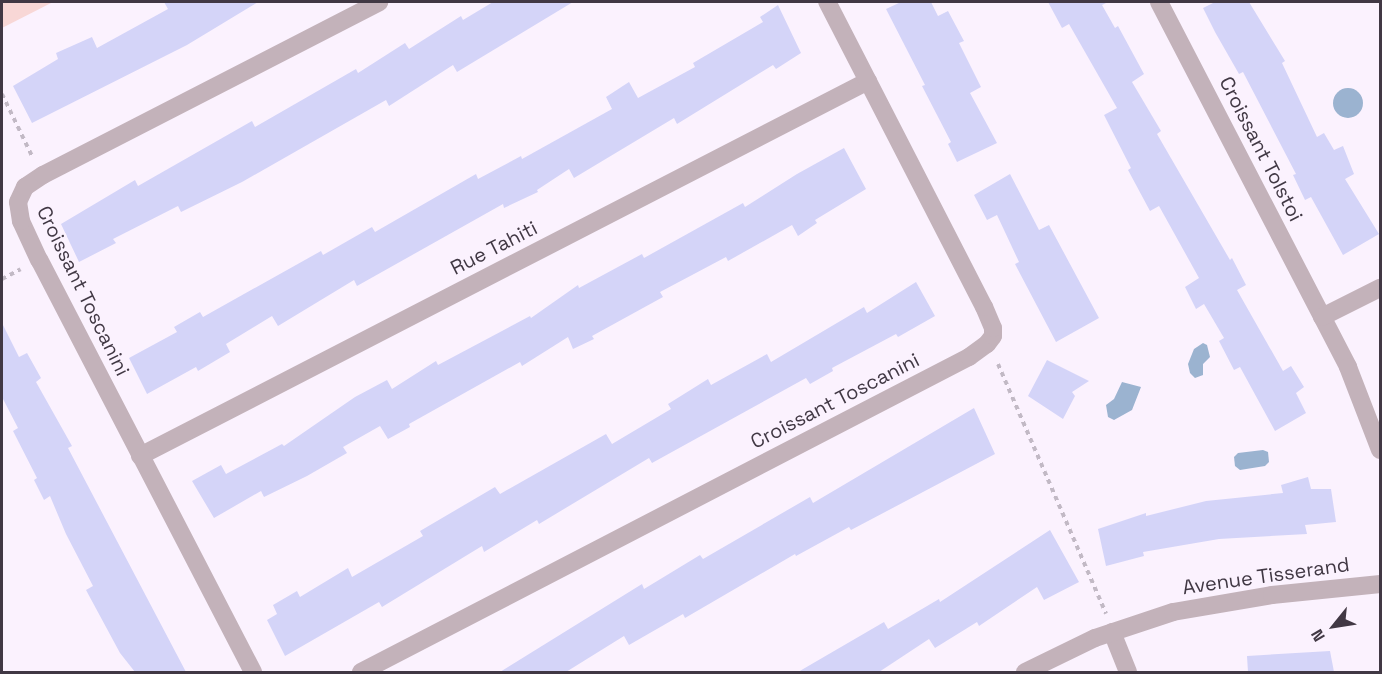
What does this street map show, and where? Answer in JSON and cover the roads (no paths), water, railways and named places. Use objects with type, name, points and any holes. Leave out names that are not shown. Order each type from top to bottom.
[{"type":"street","name":"Croissant Toscanini","points":[[253,672],[27,236],[18,210],[20,194],[25,187],[43,176],[379,2]]},
{"type":"street","name":"Croissant Toscanini","points":[[361,672],[969,357],[987,344],[993,336],[993,328],[984,307],[827,2]]},
{"type":"street","name":"Croissant Tolstoi","points":[[1159,2],[1352,375],[1380,450]]},
{"type":"street","name":"Rue Tahiti","points":[[140,456],[868,81]]},
{"type":"street","points":[[1322,317],[1380,288]]},
{"type":"street","name":"Avenue Tisserand","points":[[1025,672],[1112,632],[1194,606],[1380,584]]},
{"type":"street","points":[[1112,632],[1128,672]]},
{"type":"water","points":[[1348,88],[1359,92],[1363,103],[1359,114],[1348,118],[1337,114],[1333,103],[1337,92]]},
{"type":"water","points":[[1203,343],[1207,345],[1210,357],[1203,364],[1203,375],[1195,378],[1190,373],[1188,364],[1194,349]]},
{"type":"water","points":[[1122,382],[1141,387],[1132,410],[1114,420],[1108,417],[1106,405],[1114,399]]},
{"type":"water","points":[[1263,450],[1268,452],[1269,462],[1265,466],[1240,470],[1235,466],[1234,457],[1238,453]]}]
